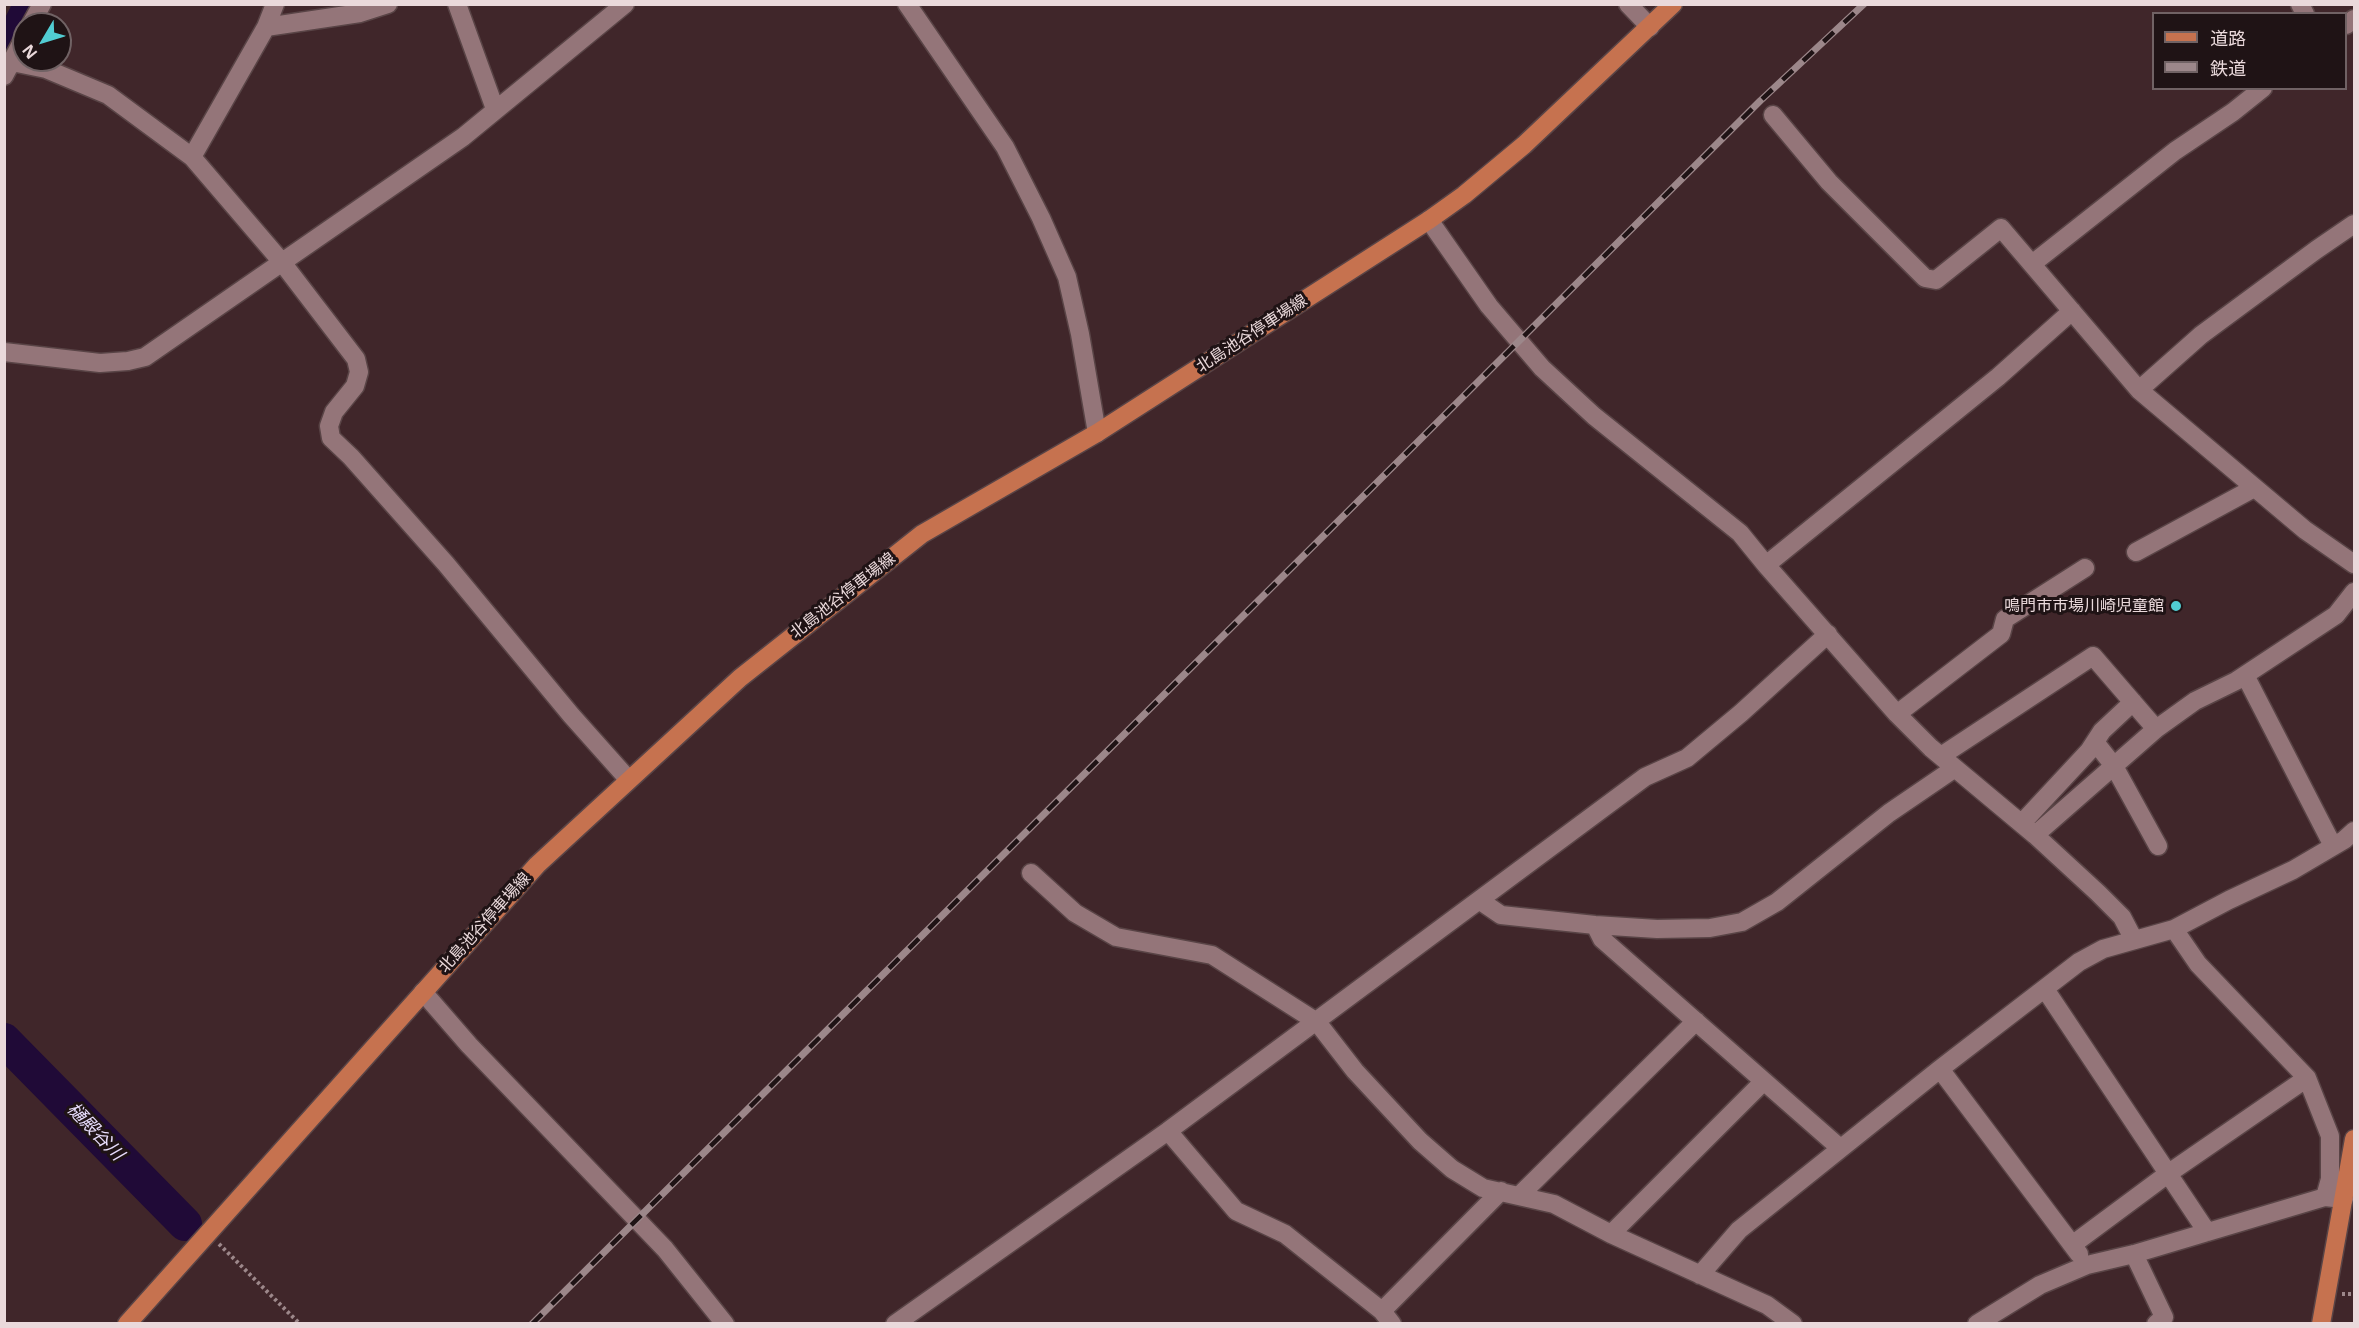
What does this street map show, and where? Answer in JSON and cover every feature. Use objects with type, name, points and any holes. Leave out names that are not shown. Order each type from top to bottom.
[{"type":"main road","name":"北島池谷停車場線","points":[[128,1323],[537,865],[740,678],[922,534],[1097,433],[1429,220],[1464,195],[1524,145],[1673,4]]},
{"type":"main road","points":[[2321,1323],[2355,1139]]},
{"type":"street","points":[[192,157],[266,27],[275,4]]},
{"type":"street","points":[[266,27],[360,13],[388,4]]},
{"type":"street","points":[[457,4],[495,109]]},
{"type":"street","points":[[4,352],[100,363],[129,361],[145,357],[173,340],[281,261],[463,137],[626,4]]},
{"type":"street","points":[[907,4],[1005,147],[1041,218],[1067,277],[1080,334],[1097,433]]},
{"type":"street","points":[[1628,4],[1650,27]]},
{"type":"street","points":[[8,69],[46,69],[108,95],[192,157],[281,261],[356,359],[359,372],[355,386],[334,412],[329,426],[331,438],[351,457],[446,564],[571,715],[628,779]]},
{"type":"street","points":[[2032,264],[2175,151],[2233,112],[2260,90]]},
{"type":"street","points":[[1773,115],[1829,182],[1925,278],[1936,280],[2001,228],[2139,390],[2305,530],[2355,564]]},
{"type":"street","points":[[1429,220],[1489,306],[1542,368],[1594,416],[1740,533],[1897,714],[1948,762],[2029,829],[2122,917],[2134,940]]},
{"type":"street","points":[[2139,390],[2201,335],[2355,224]]},
{"type":"street","points":[[1766,565],[1998,377],[2072,311]]},
{"type":"street","points":[[2136,552],[2254,488]]},
{"type":"street","points":[[1897,714],[2001,634],[2006,619],[2085,568]]},
{"type":"street","points":[[2029,829],[2114,766],[2156,729],[2195,701],[2245,675],[2336,615],[2355,592]]},
{"type":"street","points":[[895,1323],[1168,1131],[1645,777],[1687,758],[1741,713],[1828,634]]},
{"type":"street","points":[[1479,900],[1501,915],[1594,925],[1657,929],[1700,928],[1742,922],[1776,902],[1889,813],[1948,762],[2093,656],[2156,729]]},
{"type":"street","points":[[2245,675],[2333,846]]},
{"type":"street","points":[[2029,829],[2089,752],[2102,731],[2133,702]]},
{"type":"street","points":[[2095,742],[2114,766],[2158,846]]},
{"type":"street","points":[[1700,1275],[1739,1230],[1940,1069],[2079,962],[2103,949],[2174,929],[2293,870],[2355,831]]},
{"type":"street","points":[[1031,873],[1075,913],[1116,937],[1212,955],[1317,1022],[1355,1071],[1420,1141],[1452,1169],[1484,1188],[1554,1204],[1611,1234],[1767,1305],[1791,1323]]},
{"type":"street","points":[[1594,925],[1602,939],[1840,1148]]},
{"type":"street","points":[[2174,929],[2198,964],[2307,1078],[2330,1136],[2330,1179],[2325,1197]]},
{"type":"street","points":[[2045,989],[2207,1232]]},
{"type":"street","points":[[423,993],[469,1045],[659,1243],[725,1323]]},
{"type":"street","points":[[1520,1195],[1696,1021]]},
{"type":"street","points":[[1940,1069],[2087,1266]]},
{"type":"street","points":[[2072,1245],[2169,1173],[2307,1078]]},
{"type":"street","points":[[1611,1234],[1764,1081]]},
{"type":"street","points":[[1168,1131],[1236,1211],[1285,1234],[1387,1317],[1501,1191]]},
{"type":"street","points":[[1977,1323],[2040,1286],[2087,1266],[2325,1197],[2344,1199]]},
{"type":"street","points":[[2133,1254],[2164,1317],[2156,1323]]},
{"type":"path","points":[[209,1234],[300,1323]]},
{"type":"waterway","name":"樋殿谷川","points":[[4,58],[31,4]]},
{"type":"waterway","name":"樋殿谷川","points":[[4,1040],[185,1224]]},
{"type":"railway","points":[[532,1324],[1760,101],[1864,4]]},
{"type":"place","name":"鳴門市市場川崎児童館","points":[[2176,606]]}]
